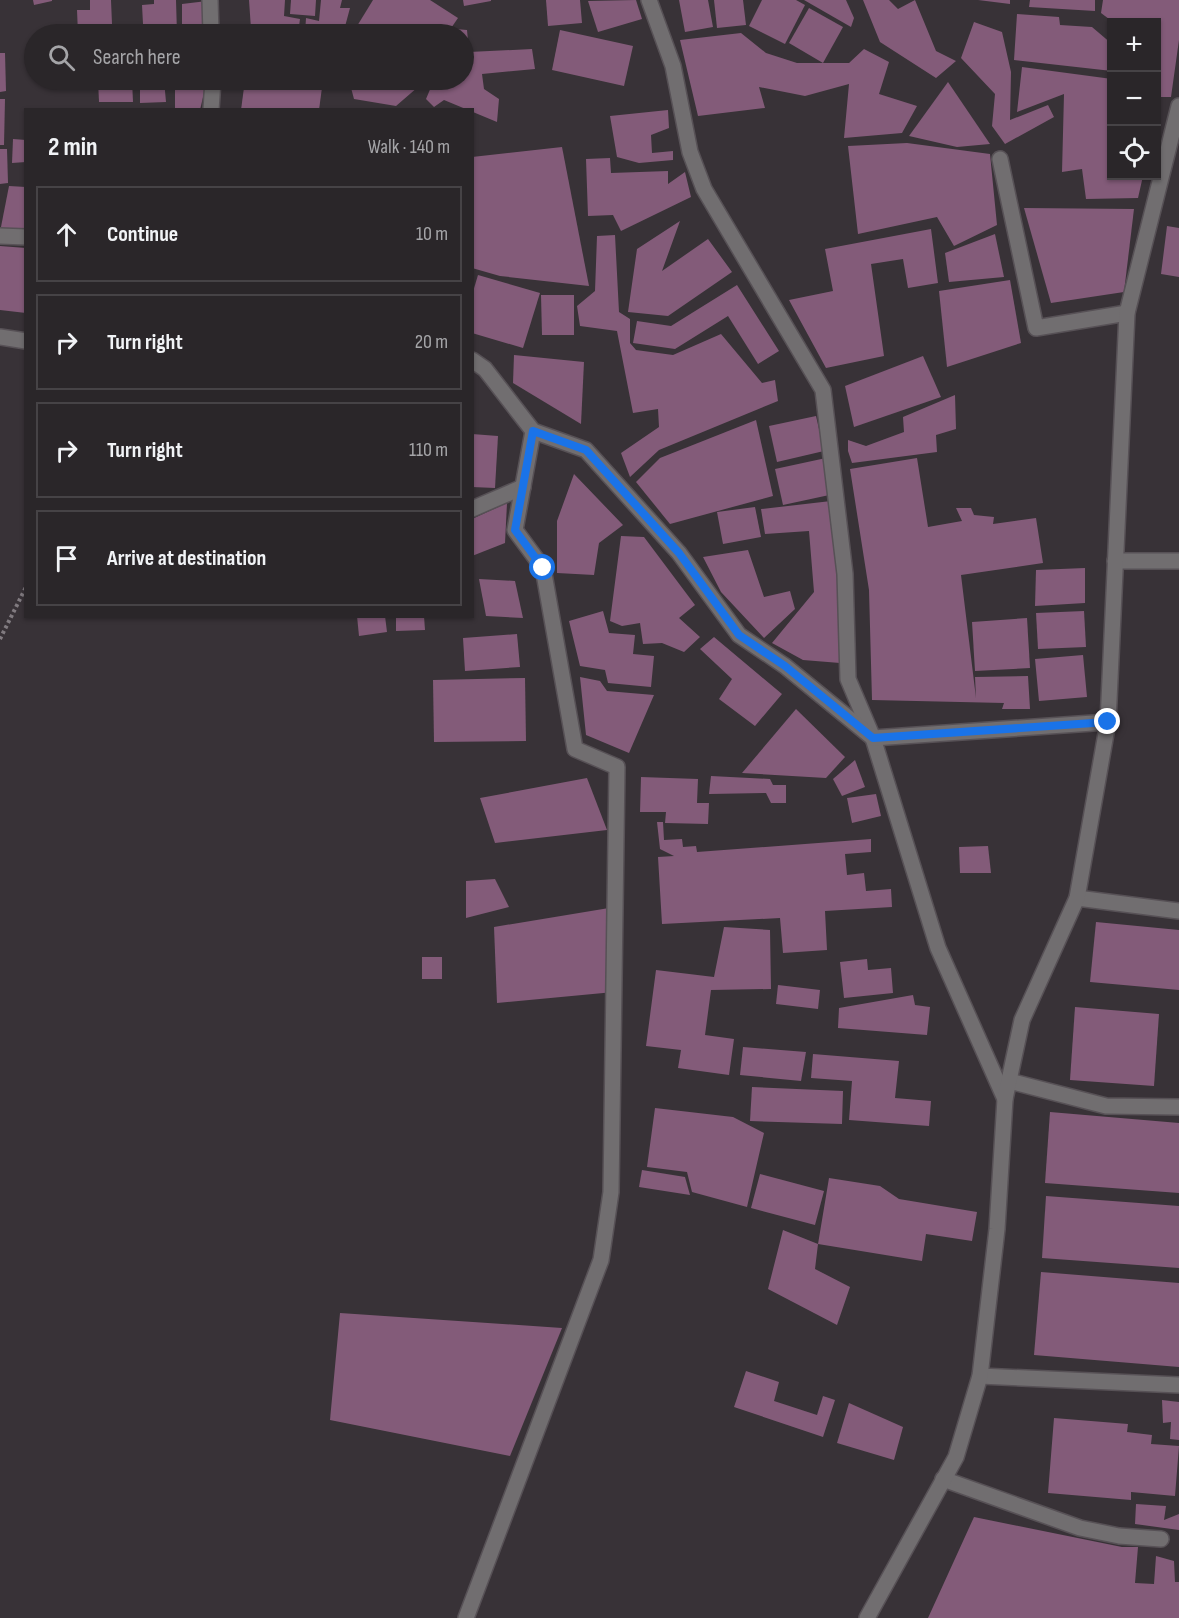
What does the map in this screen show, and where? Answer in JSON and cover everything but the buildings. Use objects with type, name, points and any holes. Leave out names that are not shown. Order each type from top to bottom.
[{"type":"street","points":[[210,0],[211,24]]},
{"type":"street","points":[[649,0],[674,66],[690,152],[704,189],[823,390],[845,574],[848,679],[873,738],[938,948],[1005,1100]]},
{"type":"street","points":[[211,108],[212,90]]},
{"type":"street","points":[[867,1618],[956,1457],[981,1376],[997,1229],[1005,1100],[1022,1020],[1077,898],[1108,722],[1127,313],[1153,201],[1179,111]]},
{"type":"street","points":[[1000,159],[1036,328],[1127,313]]},
{"type":"street","points":[[0,236],[24,237]]},
{"type":"street","points":[[0,337],[24,341]]},
{"type":"street","points":[[474,361],[485,369],[533,431],[586,450],[679,553],[739,635],[785,666],[873,738],[1108,722]]},
{"type":"street","points":[[466,1618],[601,1260],[611,1192],[617,768],[575,749],[543,568],[515,530],[533,431]]},
{"type":"street","points":[[474,508],[523,487]]},
{"type":"street","points":[[1115,561],[1179,561]]},
{"type":"street","points":[[1077,898],[1179,911]]},
{"type":"street","points":[[1009,1081],[1106,1106],[1179,1107]]},
{"type":"street","points":[[981,1376],[1179,1385]]},
{"type":"street","points":[[943,1479],[1080,1528],[1119,1536],[1161,1539]]},
{"type":"path","points":[[0,639],[24,591]]},
{"type":"route","points":[[543,568],[515,530],[533,431],[586,450],[679,553],[739,635],[785,666],[873,738],[1108,722]]}]
